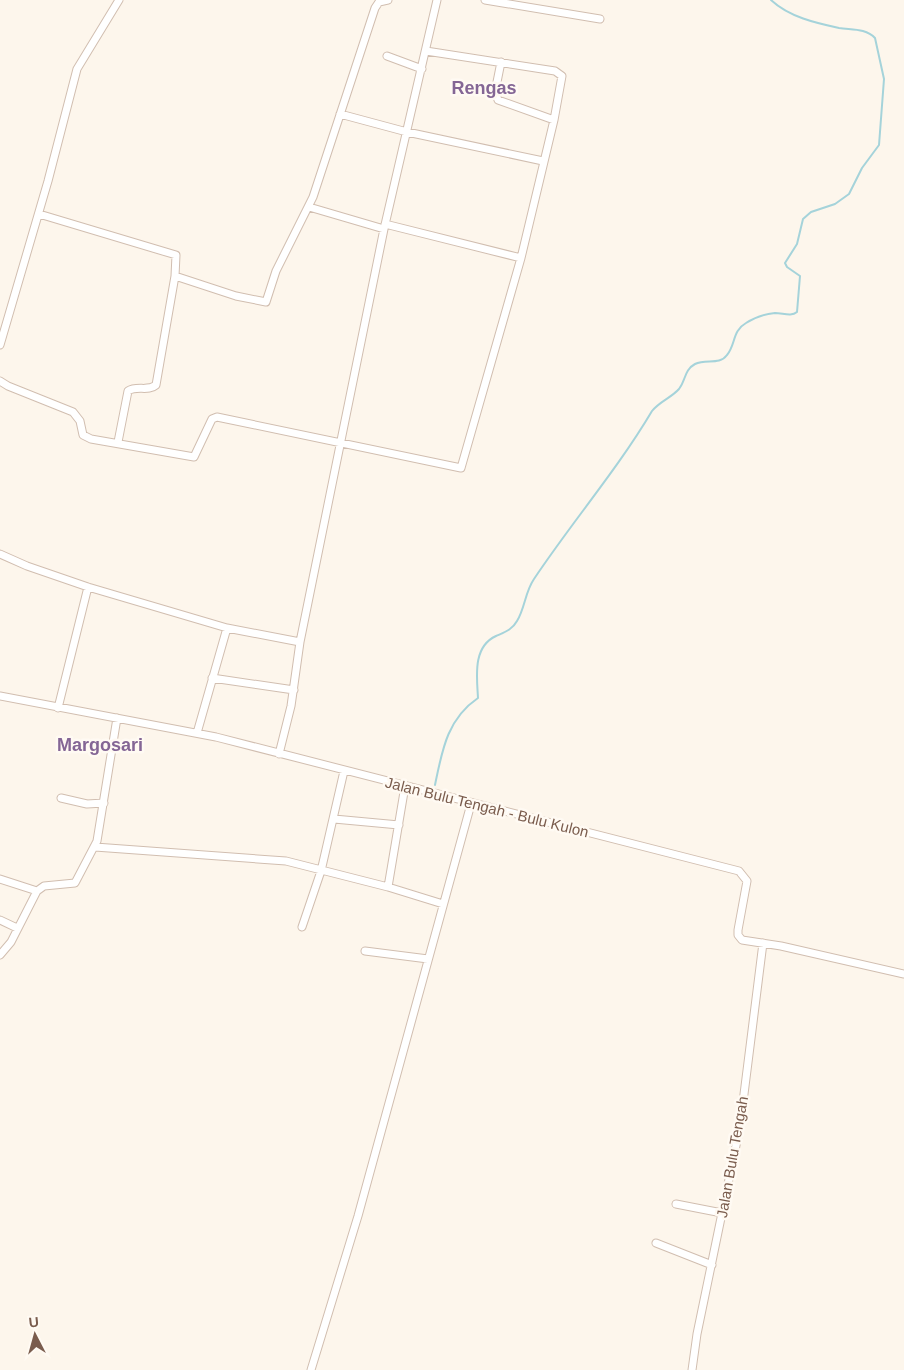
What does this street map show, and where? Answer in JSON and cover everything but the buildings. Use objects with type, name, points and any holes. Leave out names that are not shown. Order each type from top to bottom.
[{"type":"street","points":[[0,345],[39,214],[77,69],[119,0]]},
{"type":"street","points":[[175,276],[236,296],[266,302],[277,268],[309,208],[375,8],[380,2],[388,0]]},
{"type":"street","points":[[279,754],[294,690],[300,642],[384,227],[437,0]]},
{"type":"street","points":[[485,0],[600,19]]},
{"type":"street","points":[[0,381],[73,412],[80,421],[83,435],[87,438],[118,442],[194,458],[212,419],[215,417],[461,468],[520,258],[562,81],[559,72],[426,51]]},
{"type":"street","points":[[388,56],[422,69]]},
{"type":"street","points":[[502,62],[495,92],[498,100],[554,120]]},
{"type":"street","points":[[340,114],[407,132],[544,161]]},
{"type":"street","points":[[309,208],[520,258]]},
{"type":"street","points":[[39,214],[174,254],[177,258],[156,385],[151,388],[134,388],[128,391],[118,442]]},
{"type":"street","points":[[0,554],[27,566],[88,587],[228,628],[300,642]]},
{"type":"street","points":[[58,708],[88,587]]},
{"type":"street","points":[[197,733],[228,628]]},
{"type":"street","points":[[212,678],[294,690]]},
{"type":"street","name":"Jalan Bulu Tengah - Bulu Kulon","points":[[0,696],[197,733],[739,871],[746,878],[747,886],[738,935],[747,942],[763,943],[904,974]]},
{"type":"street","points":[[1,951],[17,928],[37,891],[44,886],[75,883],[95,846],[104,803],[117,718]]},
{"type":"street","points":[[302,927],[321,871],[344,771]]},
{"type":"street","points":[[388,887],[405,786]]},
{"type":"street","points":[[61,798],[87,804],[104,803]]},
{"type":"street","points":[[311,1370],[358,1216],[471,804]]},
{"type":"street","points":[[334,819],[399,825]]},
{"type":"street","points":[[95,846],[286,861],[388,887],[443,904]]},
{"type":"street","points":[[0,879],[37,891]]},
{"type":"street","points":[[0,920],[17,928]]},
{"type":"street","name":"Jalan Bulu Tengah","points":[[692,1370],[697,1334],[740,1126],[763,943]]},
{"type":"street","points":[[365,951],[428,959]]},
{"type":"street","points":[[676,1204],[722,1213]]},
{"type":"street","points":[[656,1243],[712,1265]]},
{"type":"waterway","points":[[435,785],[440,760],[453,726],[459,716],[478,698],[477,672],[479,655],[483,648],[488,641],[513,627],[520,616],[534,579],[624,454],[652,411],[679,389],[691,366],[699,362],[716,361],[724,358],[730,351],[738,330],[756,317],[775,313],[790,315],[797,312],[800,276],[787,267],[785,263],[797,244],[803,219],[811,212],[835,204],[849,194],[862,168],[879,145],[884,79],[875,38],[867,32],[821,24],[794,15],[771,0]]},
{"type":"district","name":"Rengas","points":[[484,88]]},
{"type":"district","name":"Margosari","points":[[100,745]]}]
